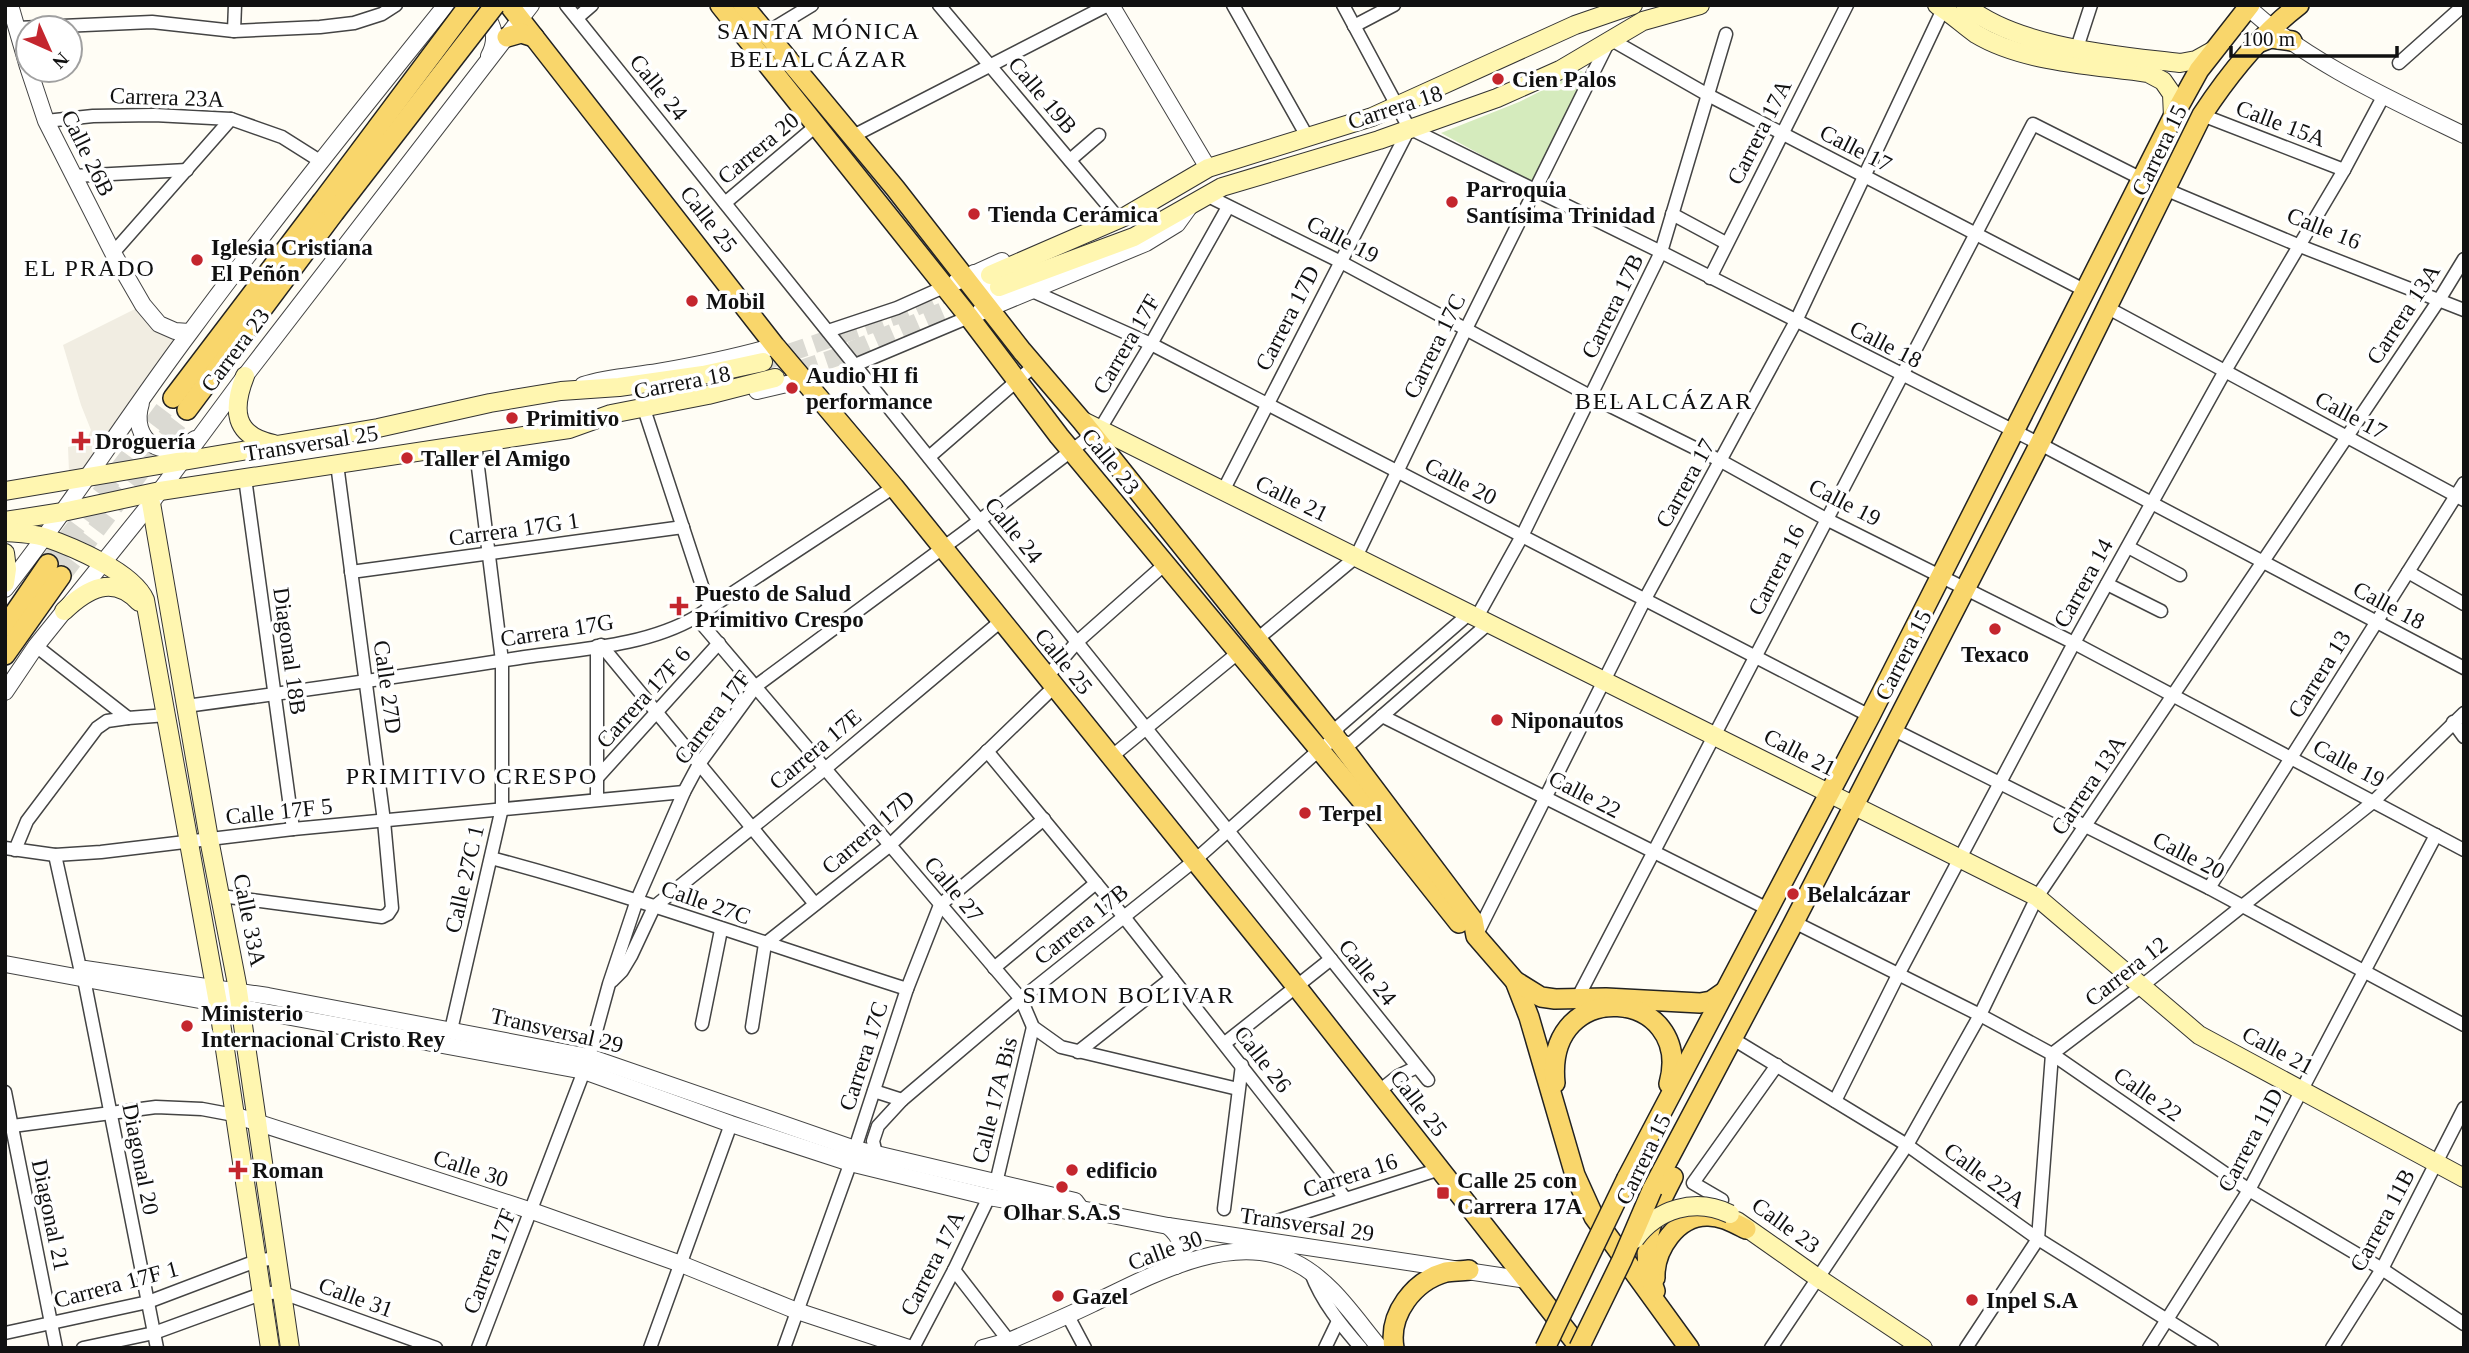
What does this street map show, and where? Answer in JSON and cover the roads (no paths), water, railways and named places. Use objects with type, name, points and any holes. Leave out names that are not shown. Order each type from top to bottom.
[{"type":"main road","name":"Carrera 23","points":[[180,404],[327,208],[469,5]]},
{"type":"main road","name":"Carrera 23","points":[[327,208],[495,5]]},
{"type":"main road","name":"Calle 23","points":[[720,5],[1164,565],[1367,807],[1463,928],[1476,936],[1515,981],[1529,1017],[1560,1126]]},
{"type":"main road","name":"Calle 23","points":[[743,5],[904,200],[986,288],[1034,366],[1080,420],[1096,433],[1256,640],[1336,738],[1473,920],[1476,936]]},
{"type":"main road","name":"Carrera 18","points":[[986,288],[1126,216],[1203,170],[1373,117],[1600,10],[1633,5]]},
{"type":"main road","name":"Carrera 18","points":[[986,288],[1111,247],[1150,230],[1206,195],[1244,179],[1379,140],[1497,98],[1560,70],[1643,21],[1700,5]]},
{"type":"main road","points":[[1965,5],[1981,18],[2012,32],[2077,48],[2180,62],[2196,60],[2214,50]]},
{"type":"main road","name":"Carrera 15","points":[[1579,1348],[1652,1191],[2040,444],[2202,116],[2220,89],[2271,28],[2299,5]]},
{"type":"main road","points":[[1942,6],[1977,34],[2008,48],[2061,61],[2148,73],[2157,77],[2172,94],[2173,117]]},
{"type":"main road","name":"Carrera 15","points":[[1545,1348],[1627,1178],[1870,716],[2173,117],[2199,70],[2244,6]]},
{"type":"main road","name":"Calle 25","points":[[520,10],[534,37],[775,346],[894,487],[1296,986],[1579,1348]]},
{"type":"main road","points":[[507,37],[521,33],[534,37]]},
{"type":"main road","points":[[2258,43],[2271,38],[2292,41]]},
{"type":"main road","points":[[901,232],[904,200]]},
{"type":"main road","name":"Carrera 18","points":[[619,387],[703,375],[763,362]]},
{"type":"main road","points":[[245,376],[237,403],[240,424],[257,439],[281,445]]},
{"type":"main road","name":"Carrera 18","points":[[623,411],[708,395],[775,378]]},
{"type":"main road","name":"Transversal 25","points":[[5,491],[378,428],[448,411],[561,391],[619,387]]},
{"type":"main road","name":"Transversal 25","points":[[5,521],[155,497],[245,478],[569,429],[623,411]]},
{"type":"main road","name":"Calle 21","points":[[1096,433],[1223,491],[2038,897],[2199,1035],[2464,1178]]},
{"type":"main road","name":"Calle 33A","points":[[155,497],[186,706],[239,999],[290,1348]]},
{"type":"main road","points":[[5,532],[45,538],[103,563]]},
{"type":"main road","points":[[5,553],[8,569],[5,583]]},
{"type":"main road","name":"Calle 33A","points":[[103,563],[121,573],[145,600],[216,995],[270,1348]]},
{"type":"main road","points":[[5,627],[54,570],[5,655]]},
{"type":"main road","points":[[64,611],[88,591],[100,587],[115,587],[137,600],[148,622]]},
{"type":"main road","points":[[1515,981],[1541,997],[1577,999],[1700,1003],[1712,1002],[1725,991]]},
{"type":"main road","points":[[1656,1123],[1673,1065],[1670,1046],[1661,1028],[1647,1015],[1630,1007],[1610,1005],[1591,1010],[1575,1020],[1562,1035],[1556,1048],[1554,1066],[1560,1126],[1575,1175],[1594,1217],[1689,1348]]},
{"type":"main road","points":[[1677,1332],[1648,1272],[1646,1255],[1649,1231],[1658,1206],[1714,1095],[1719,1063]]},
{"type":"main road","name":"Calle 23","points":[[1622,1260],[1648,1223],[1674,1209],[1726,1207],[1746,1229],[1923,1348]]},
{"type":"main road","points":[[1662,1303],[1655,1282],[1657,1257],[1676,1229],[1691,1220],[1707,1216],[1726,1220],[1746,1229]]},
{"type":"main road","points":[[1394,1348],[1394,1322],[1411,1295],[1433,1278],[1446,1272],[1469,1270]]},
{"type":"street","points":[[234,31],[235,5]]},
{"type":"street","points":[[84,25],[152,22],[234,31],[320,27],[354,23],[382,14],[396,5]]},
{"type":"street","name":"Calle 24","points":[[566,5],[1428,1080]]},
{"type":"street","points":[[577,18],[592,5]]},
{"type":"street","points":[[766,33],[812,5]]},
{"type":"street","name":"Calle 19B","points":[[939,5],[1114,213]]},
{"type":"street","points":[[853,136],[1110,5],[1203,170]]},
{"type":"street","points":[[1233,5],[1308,138]]},
{"type":"street","points":[[1343,5],[1409,128]]},
{"type":"street","points":[[1354,26],[1394,5]]},
{"type":"street","name":"Carrera 17A","points":[[1710,278],[1847,5]]},
{"type":"street","points":[[2077,48],[2091,5]]},
{"type":"street","points":[[2399,63],[2464,5]]},
{"type":"street","name":"Carrera 17","points":[[1476,936],[1645,599],[1796,321],[1942,6]]},
{"type":"street","points":[[2244,6],[2314,57],[2464,135]]},
{"type":"street","points":[[442,11],[454,7],[473,8],[487,18],[494,36],[489,55],[443,121]]},
{"type":"street","name":"Carrera 23","points":[[5,692],[36,646],[155,497],[507,37],[520,10]]},
{"type":"street","name":"Carrera 23","points":[[5,589],[45,538],[189,332],[320,160],[442,11]]},
{"type":"street","name":"Carrera 17B","points":[[1336,738],[1350,744],[1382,716],[1479,618],[1592,397],[1661,252],[1726,34]]},
{"type":"street","name":"Calle 17","points":[[1610,39],[1707,95],[2084,290]]},
{"type":"street","name":"Carrera 17C","points":[[1256,640],[1356,557],[1465,329],[1610,39]]},
{"type":"street","name":"Calle 26B","points":[[34,84],[46,121],[113,253],[151,317],[165,328],[189,332]]},
{"type":"street","name":"Carrera 14","points":[[1835,1101],[1898,975],[2074,642],[2225,371],[2344,170],[2384,95]]},
{"type":"street","name":"Carrera 23A","points":[[46,121],[93,116],[154,115],[230,119],[282,136],[320,160]]},
{"type":"street","name":"Calle 15A","points":[[2202,116],[2344,170]]},
{"type":"street","points":[[113,253],[230,119]]},
{"type":"street","name":"Carrera 16","points":[[1577,999],[2033,124],[2142,178]]},
{"type":"street","name":"Carrera 20","points":[[725,203],[817,125]]},
{"type":"street","name":"Calle 18","points":[[1409,128],[2040,444],[2464,668]]},
{"type":"street","name":"Carrera 17D","points":[[1223,491],[1409,128]]},
{"type":"street","points":[[1070,160],[1100,135]]},
{"type":"street","points":[[74,176],[187,170]]},
{"type":"street","name":"Carrera 18","points":[[855,365],[969,317],[986,288],[1114,213],[1174,181],[1203,170]]},
{"type":"street","name":"Calle 16","points":[[2167,190],[2464,310]]},
{"type":"street","name":"Calle 19","points":[[1206,195],[1339,261],[1826,519],[2074,642],[2464,850]]},
{"type":"street","name":"Carrera 18","points":[[828,331],[897,308],[944,287],[1030,290],[1105,262],[1146,243],[1177,224],[1190,205]]},
{"type":"street","name":"Carrera 17F","points":[[478,1348],[587,1064],[609,984],[637,900],[699,764],[756,686],[1096,433],[1151,344],[1228,207]]},
{"type":"street","points":[[1672,214],[1726,243]]},
{"type":"street","name":"Carrera 13A","points":[[1771,1348],[1907,1144],[1980,1015],[2038,897],[2464,259]]},
{"type":"street","name":"Calle 20","points":[[1030,290],[1151,344],[1870,716]]},
{"type":"street","name":"Calle 17","points":[[2108,308],[2460,498]]},
{"type":"street","name":"Carrera 18","points":[[561,391],[599,380],[681,368],[775,346]]},
{"type":"street","points":[[929,457],[1034,366]]},
{"type":"street","name":"Carrera 18","points":[[569,429],[803,380]]},
{"type":"street","points":[[149,389],[138,419],[143,434],[151,444],[163,450],[176,450],[188,445],[206,428]]},
{"type":"street","points":[[646,415],[709,607]]},
{"type":"street","name":"Calle 27C 1","points":[[451,1030],[502,808],[502,661],[475,443]]},
{"type":"street","name":"Calle 27D","points":[[221,896],[382,917],[392,908],[384,821],[337,464]]},
{"type":"street","name":"Diagonal 18B","points":[[245,478],[293,830]]},
{"type":"street","name":"Carrera 13","points":[[2209,888],[2408,572],[2460,498],[2464,483]]},
{"type":"street","name":"Carrera 17G","points":[[186,706],[502,661],[599,646],[666,632],[696,617],[894,487]]},
{"type":"street","name":"Carrera 17G 1","points":[[351,572],[683,527]]},
{"type":"street","points":[[2127,548],[2180,575]]},
{"type":"street","name":"Carrera 17D","points":[[765,944],[889,846],[987,751],[1050,683],[1077,642],[1164,565]]},
{"type":"street","points":[[2408,572],[2464,604]]},
{"type":"street","points":[[2107,584],[2161,611]]},
{"type":"street","name":"Calle 27","points":[[696,617],[1021,999],[1034,1027],[1061,1047],[1077,1052],[1238,1088]]},
{"type":"street","name":"Carrera 17B","points":[[876,1154],[873,1141],[878,1126],[902,1100],[1021,999],[1194,861],[1336,738],[1338,727],[1479,618]]},
{"type":"street","name":"Carrera 17E","points":[[654,907],[826,768],[1000,621]]},
{"type":"street","name":"Carrera 17F 6","points":[[597,778],[719,643]]},
{"type":"street","points":[[36,646],[128,718]]},
{"type":"street","points":[[599,646],[815,904]]},
{"type":"street","points":[[597,799],[599,646]]},
{"type":"street","points":[[1111,757],[1239,652]]},
{"type":"street","name":"Carrera 12","points":[[2052,1054],[2373,802],[2464,713]]},
{"type":"street","points":[[10,849],[27,821],[97,728],[107,721],[167,715]]},
{"type":"street","name":"Calle 22","points":[[1382,716],[1770,910]]},
{"type":"street","points":[[2453,722],[2464,737]]},
{"type":"street","name":"Calle 20","points":[[1892,729],[2209,888],[2464,1025]]},
{"type":"street","name":"Calle 26","points":[[987,751],[1225,1043],[1345,1198]]},
{"type":"street","name":"Calle 17F 5","points":[[10,849],[55,855],[502,808],[684,792]]},
{"type":"street","name":"Carrera 17C","points":[[783,1348],[852,1156],[907,989],[940,905],[1044,819]]},
{"type":"street","name":"Carrera 11D","points":[[2149,1348],[2249,1189],[2435,835]]},
{"type":"street","name":"Diagonal 20","points":[[55,855],[82,973],[157,1348]]},
{"type":"street","name":"Calle 27C","points":[[491,858],[637,900],[721,930],[907,989]]},
{"type":"street","points":[[994,968],[1096,883]]},
{"type":"street","points":[[609,984],[631,957],[654,907]]},
{"type":"street","name":"Calle 22","points":[[1794,922],[2052,1054],[2249,1189],[2382,1269],[2464,1324]]},
{"type":"street","points":[[702,1024],[721,930]]},
{"type":"street","points":[[752,1027],[765,944]]},
{"type":"street","name":"Transversal 29","points":[[5,954],[82,973]]},
{"type":"street","points":[[1225,1043],[1331,959]]},
{"type":"street","name":"Transversal 29","points":[[5,964],[82,973],[216,995],[587,1064],[731,1124],[852,1156],[876,1154],[1073,1212],[1082,1209],[1168,1226],[1527,1280]]},
{"type":"street","points":[[1077,1052],[1172,978]]},
{"type":"street","name":"Transversal 29","points":[[239,999],[451,1030],[587,1064],[852,1156],[881,1171],[992,1190]]},
{"type":"street","name":"Calle 17A Bis","points":[[992,1190],[1034,1027]]},
{"type":"street","name":"Calle 22A","points":[[1733,1038],[1907,1144],[2038,1239],[2212,1348]]},
{"type":"street","points":[[1966,1348],[2038,1239],[2052,1054]]},
{"type":"street","points":[[1224,1209],[1241,1065]]},
{"type":"street","points":[[1726,1207],[1693,1183],[1777,1066]]},
{"type":"street","points":[[1378,1092],[1398,1076],[1417,1067]]},
{"type":"street","name":"Diagonal 21","points":[[5,1091],[8,1126],[56,1348]]},
{"type":"street","points":[[874,1091],[902,1100]]},
{"type":"street","name":"Calle 30","points":[[8,1126],[110,1112],[178,1107],[234,1115],[531,1212],[681,1264],[797,1311],[911,1348]]},
{"type":"street","name":"Carrera 11B","points":[[2332,1348],[2382,1269],[2464,1108]]},
{"type":"street","points":[[650,1348],[731,1124]]},
{"type":"street","points":[[876,1154],[881,1171]]},
{"type":"street","name":"Carrera 16","points":[[1273,1222],[1440,1169]]},
{"type":"street","name":"Carrera 17A","points":[[911,1348],[954,1270],[992,1190]]},
{"type":"street","points":[[1168,1226],[1178,1235],[1182,1245],[1176,1266]]},
{"type":"street","name":"Calle 30","points":[[983,1348],[1009,1341],[1068,1316],[1176,1266],[1220,1254],[1248,1252],[1292,1261],[1311,1272],[1339,1298],[1380,1348]]},
{"type":"street","name":"Carrera 17F 1","points":[[5,1333],[148,1302],[256,1261],[276,1258]]},
{"type":"street","points":[[954,1270],[1009,1341]]},
{"type":"street","points":[[1311,1272],[1319,1292],[1338,1321],[1361,1348]]},
{"type":"street","name":"Calle 31","points":[[261,1294],[280,1292],[436,1348]]},
{"type":"street","points":[[83,1348],[154,1333],[261,1294]]},
{"type":"street","points":[[1068,1316],[1085,1348]]},
{"type":"street","points":[[1325,1348],[1338,1321]]},
{"type":"tunnel","points":[[763,362],[898,315],[962,286]]},
{"type":"tunnel","points":[[775,378],[834,358],[992,290]]},
{"type":"tunnel","points":[[48,564],[173,398]]},
{"type":"tunnel","points":[[61,576],[187,410]]},
{"type":"place","name":"Cien Palos","points":[[1498,79]]},
{"type":"place","name":"Parroquia Santísima Trinidad","points":[[1452,202]]},
{"type":"place","name":"Tienda Cerámica","points":[[974,214]]},
{"type":"place","name":"Iglesia Cristiana El Peñón","points":[[197,260]]},
{"type":"place","name":"Mobil","points":[[692,301]]},
{"type":"place","name":"Audio HI fi performance","points":[[792,388]]},
{"type":"place","name":"Primitivo","points":[[512,418]]},
{"type":"place","name":"Droguería","points":[[81,441]]},
{"type":"place","name":"Taller el Amigo","points":[[407,458]]},
{"type":"place","name":"Puesto de Salud Primitivo Crespo","points":[[679,606]]},
{"type":"place","name":"Texaco","points":[[1995,629]]},
{"type":"place","name":"Niponautos","points":[[1497,720]]},
{"type":"place","name":"Terpel","points":[[1305,813]]},
{"type":"place","name":"Belalcázar","points":[[1793,894]]},
{"type":"place","name":"Ministerio Internacional Cristo Rey","points":[[187,1026]]},
{"type":"place","name":"Roman","points":[[238,1170]]},
{"type":"place","name":"edificio","points":[[1072,1170]]},
{"type":"place","name":"Olhar S.A.S","points":[[1062,1187]]},
{"type":"place","name":"Calle 25 con Carrera 17A","points":[[1443,1193]]},
{"type":"place","name":"Gazel","points":[[1058,1296]]},
{"type":"place","name":"Inpel S.A","points":[[1972,1300]]},
{"type":"district","name":"SANTA MÓNICA BELALCÁZAR","points":[[819,45]]},
{"type":"district","name":"EL PRADO","points":[[90,268]]},
{"type":"district","name":"BELALCÁZAR","points":[[1664,401]]},
{"type":"district","name":"PRIMITIVO CRESPO","points":[[472,776]]},
{"type":"district","name":"SIMON BOLIVAR","points":[[1129,995]]}]
